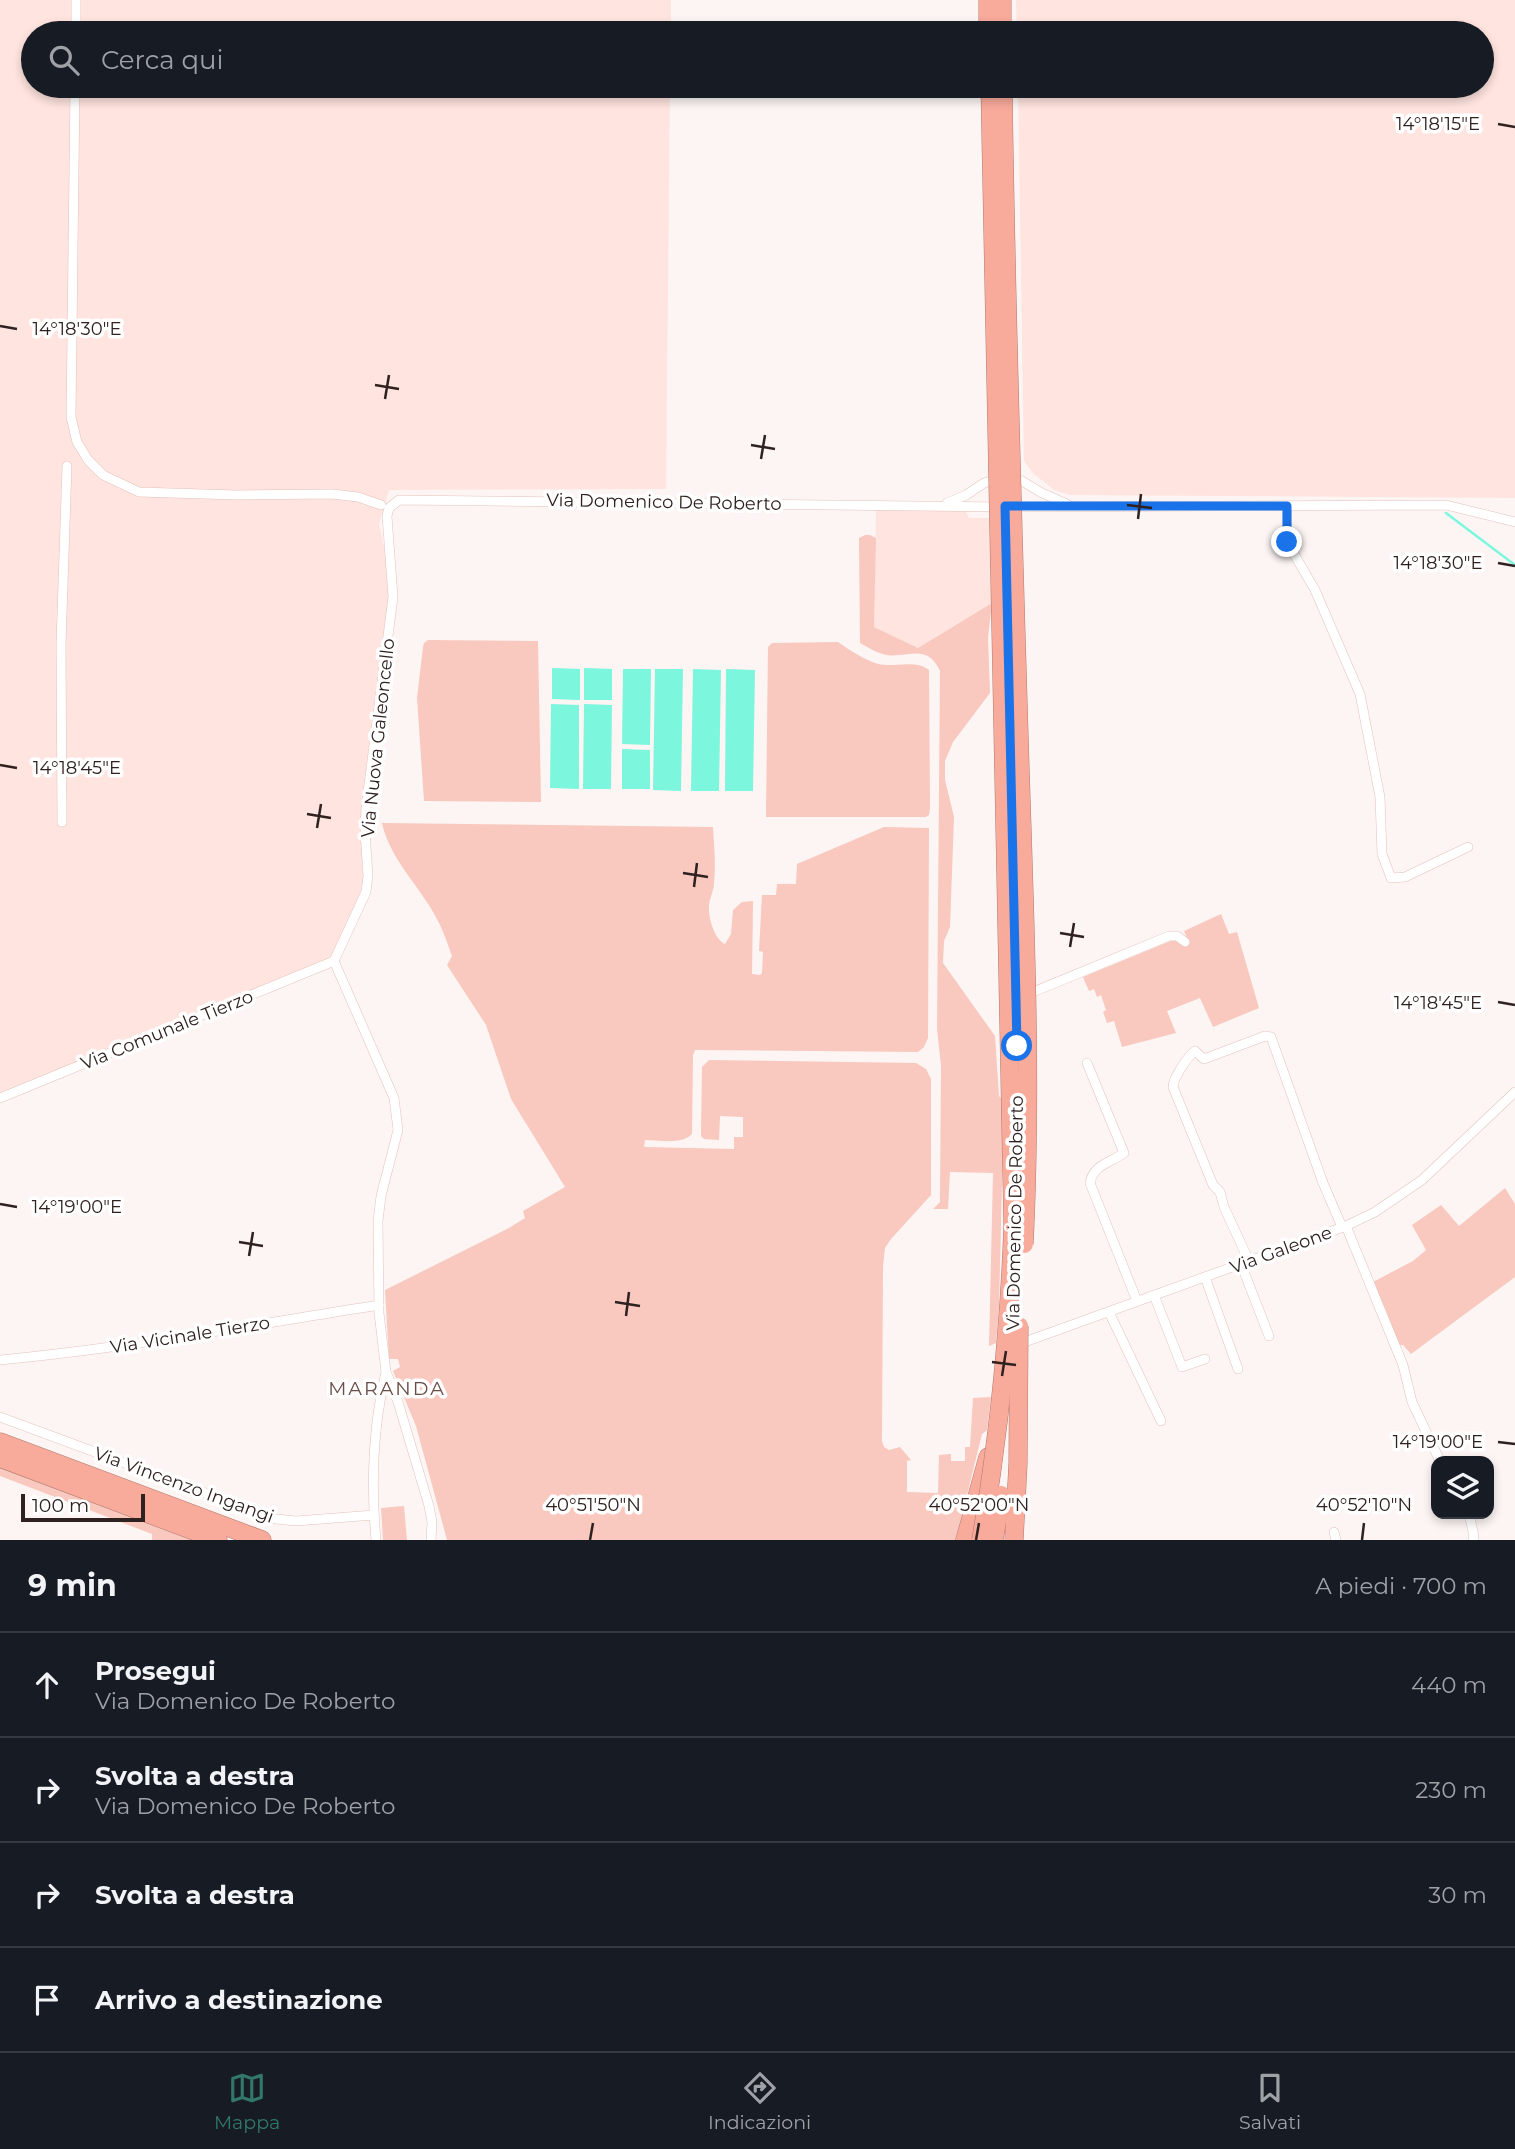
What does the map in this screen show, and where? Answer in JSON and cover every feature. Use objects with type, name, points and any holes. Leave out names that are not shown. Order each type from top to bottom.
[{"type":"highway","points":[[988,0],[988,21]]},
{"type":"highway","points":[[1000,21],[1002,0]]},
{"type":"highway","points":[[969,1539],[1000,1417],[1011,1291],[1013,1226],[989,98]]},
{"type":"highway","points":[[996,1540],[1011,1419],[1027,1190],[1025,958],[1000,98]]},
{"type":"highway","points":[[1014,1540],[1018,1464],[1019,1326]]},
{"type":"highway","points":[[0,1442],[262,1540]]},
{"type":"highway","points":[[0,1458],[218,1540]]},
{"type":"street","points":[[76,0],[76,21]]},
{"type":"street","points":[[996,0],[998,21]]},
{"type":"street","points":[[75,98],[71,417],[77,442],[88,460],[103,475],[139,492],[332,494],[358,497],[385,506]]},
{"type":"street","name":"Via Domenico De Roberto","points":[[988,1540],[996,1494],[1012,1347],[1019,1190],[1004,477],[1000,98]]},
{"type":"street","points":[[62,822],[61,644],[67,466]]},
{"type":"street","name":"Via Domenico De Roberto","points":[[941,505],[966,495],[984,483],[1004,477],[1022,481],[1072,506]]},
{"type":"street","name":"Via Domenico De Roberto","points":[[385,506],[404,499],[1005,506],[1446,505],[1515,522]]},
{"type":"street","name":"Via Nuova Galeoncello","points":[[334,961],[363,900],[368,883],[366,808],[393,597],[385,506]]},
{"type":"street","points":[[1287,506],[1287,542],[1315,590],[1360,694],[1380,797],[1382,854],[1391,878],[1405,877],[1468,847]]},
{"type":"street","points":[[1016,999],[1169,936],[1177,936],[1185,942]]},
{"type":"street","points":[[334,961],[394,1098],[398,1114],[398,1130],[381,1196],[378,1221],[379,1305],[386,1372],[398,1402],[429,1506],[431,1540]]},
{"type":"street","name":"Via Comunale Tierzo","points":[[0,1098],[334,961]]},
{"type":"street","points":[[1269,1336],[1220,1192],[1213,1185],[1173,1087],[1174,1079],[1195,1051],[1203,1059],[1265,1036],[1271,1037],[1323,1183],[1403,1365],[1412,1402],[1438,1456]]},
{"type":"street","points":[[1087,1063],[1124,1153],[1097,1168],[1090,1183],[1137,1301]]},
{"type":"street","name":"Via Galeone","points":[[1012,1347],[1344,1227],[1375,1212],[1422,1180],[1515,1092]]},
{"type":"street","points":[[1205,1277],[1238,1369]]},
{"type":"street","points":[[1154,1295],[1182,1367],[1205,1359]]},
{"type":"street","name":"Via Vicinale Tierzo","points":[[0,1360],[180,1338],[379,1305]]},
{"type":"street","points":[[1109,1312],[1161,1421]]},
{"type":"street","points":[[376,1540],[375,1433],[386,1372]]},
{"type":"street","name":"Via Vincenzo Ingangi","points":[[0,1417],[276,1519],[296,1521],[374,1515]]},
{"type":"street","points":[[1470,1519],[1475,1536],[1473,1540]]},
{"type":"shaded area","points":[[0,0],[671,0],[671,21],[21,21],[21,98],[670,98],[666,489],[389,490],[379,524],[387,560],[389,590],[361,836],[364,873],[359,902],[330,960],[0,1092]]},
{"type":"shaded area","points":[[1016,0],[1515,0],[1515,498],[1070,495],[1054,490],[1033,473],[1024,461],[1018,98],[1494,98],[1494,21],[1017,21]]},
{"type":"shaded area","points":[[876,510],[966,511],[969,518],[990,518],[992,603],[918,648],[874,627]]},
{"type":"shaded area","points":[[865,535],[876,538],[874,627],[918,648],[992,603],[988,637],[990,693],[953,742],[945,761],[945,780],[954,817],[950,927],[944,941],[943,963],[995,1036],[999,1096],[1004,1101],[999,1307],[996,1343],[989,1346],[993,1173],[950,1172],[948,1209],[933,1209],[940,1202],[941,1066],[937,1029],[940,671],[935,662],[923,654],[886,655],[860,643],[859,538]]},
{"type":"shaded area","points":[[428,640],[538,641],[541,802],[424,801],[417,698],[423,647]]},
{"type":"shaded area","points":[[838,642],[878,664],[910,664],[929,670],[930,808],[926,817],[766,817],[768,647],[772,643]]},
{"type":"shaded area","points":[[552,668],[580,669],[580,700],[552,699]]},
{"type":"shaded area","points":[[584,668],[612,669],[612,700],[584,700]]},
{"type":"shaded area","points":[[623,669],[651,669],[650,745],[622,744]]},
{"type":"shaded area","points":[[655,669],[683,669],[681,791],[653,790]]},
{"type":"shaded area","points":[[693,669],[721,670],[719,791],[691,791]]},
{"type":"shaded area","points":[[726,669],[755,670],[753,791],[725,791]]},
{"type":"shaded area","points":[[551,704],[579,705],[579,789],[550,788]]},
{"type":"shaded area","points":[[584,704],[612,705],[611,789],[583,789]]},
{"type":"shaded area","points":[[622,749],[650,750],[650,789],[622,789]]},
{"type":"shaded area","points":[[382,823],[713,827],[715,876],[709,910],[712,927],[725,944],[731,934],[733,910],[742,902],[753,901],[752,974],[760,975],[763,952],[759,951],[762,895],[776,895],[777,884],[796,884],[797,864],[884,827],[929,828],[928,1038],[924,1047],[918,1052],[695,1050],[692,1134],[676,1141],[645,1140],[644,1147],[734,1149],[734,1137],[743,1137],[743,1117],[720,1116],[719,1140],[704,1139],[701,1136],[702,1067],[709,1060],[916,1063],[926,1069],[931,1079],[931,1195],[885,1248],[882,1441],[884,1447],[889,1450],[900,1447],[911,1460],[907,1461],[907,1492],[938,1493],[939,1455],[951,1454],[951,1461],[965,1461],[965,1447],[970,1447],[973,1398],[991,1397],[987,1430],[982,1434],[956,1540],[447,1540],[416,1426],[393,1371],[400,1367],[398,1359],[389,1359],[385,1290],[507,1229],[525,1218],[523,1211],[565,1187],[511,1099],[486,1025],[447,965],[452,956],[442,929],[392,850]]},
{"type":"shaded area","points":[[1221,914],[1229,934],[1237,932],[1259,1008],[1213,1027],[1200,998],[1167,1011],[1176,1033],[1122,1047],[1114,1021],[1107,1023],[1101,995],[1097,997],[1094,989],[1089,991],[1083,977],[1173,940],[1179,939],[1182,946],[1189,943],[1184,931]]},
{"type":"shaded area","points":[[1505,1188],[1515,1204],[1515,1277],[1411,1354],[1403,1345],[1398,1345],[1371,1283],[1413,1261],[1426,1250],[1412,1225],[1441,1205],[1459,1226]]},
{"type":"shaded area","points":[[0,1467],[193,1540],[152,1540],[152,1534],[0,1476]]},
{"type":"shaded area","points":[[404,1506],[407,1540],[383,1540],[381,1508]]},
{"type":"waterway","points":[[1446,513],[1515,565]]},
{"type":"district","name":"MARANDA","points":[[387,1388]]},
{"type":"route","points":[[1017,1046],[1005,506],[1287,506],[1287,542]]}]
